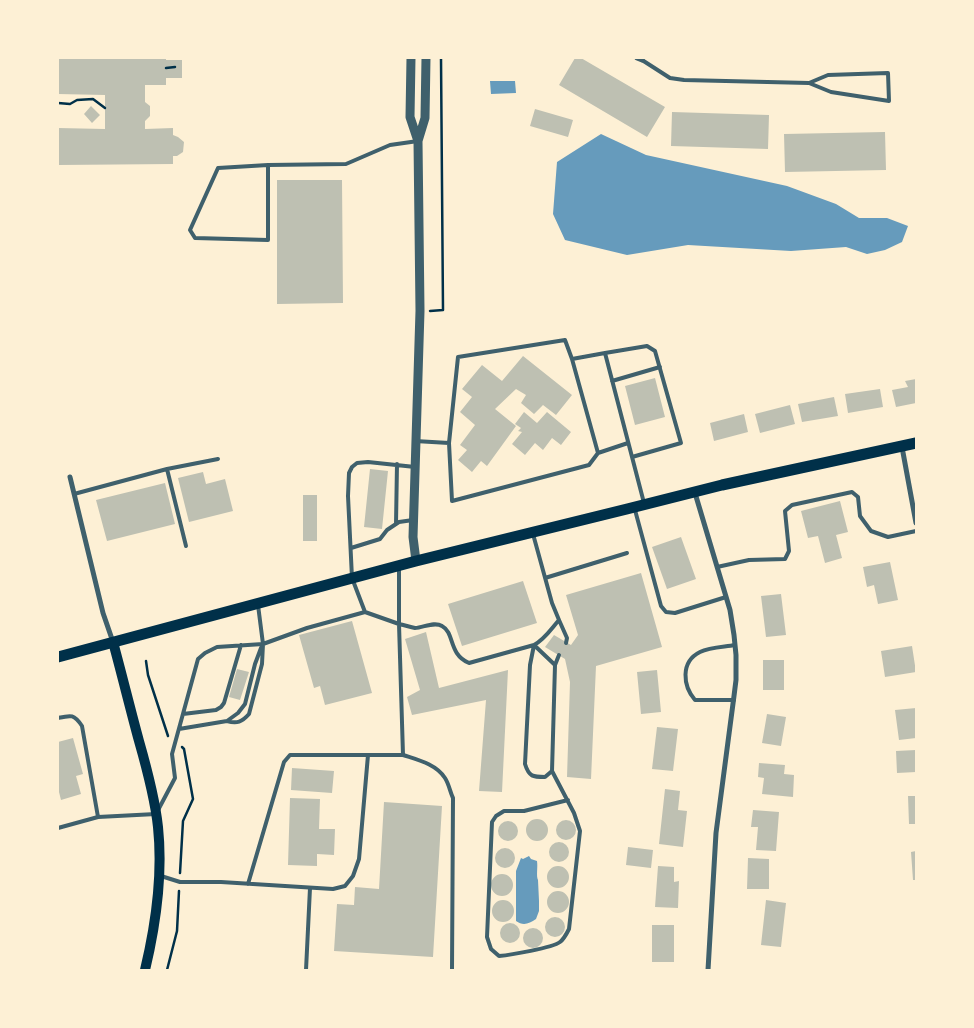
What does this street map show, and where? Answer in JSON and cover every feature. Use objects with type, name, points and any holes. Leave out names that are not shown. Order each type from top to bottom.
[{"type":"main road","points":[[58,657],[416,560],[731,483],[916,443]]},
{"type":"main road","points":[[113,642],[152,790],[156,814],[160,862],[152,942],[145,970]]},
{"type":"street","points":[[411,58],[410,117],[418,141]]},
{"type":"street","points":[[416,560],[413,520],[420,311],[418,141],[425,118],[426,58]]},
{"type":"street","points":[[902,446],[916,524]]},
{"type":"street","points":[[70,477],[103,613],[113,642]]},
{"type":"street","points":[[695,492],[730,610],[735,645],[736,680],[716,832],[708,970]]},
{"type":"lane","points":[[640,58],[670,78],[684,80],[809,82],[828,75],[888,73],[889,101],[831,92],[809,82]]},
{"type":"lane","points":[[268,165],[268,240],[195,238],[190,230],[218,168],[268,165],[346,164],[390,145],[418,141]]},
{"type":"lane","points":[[598,453],[565,340],[458,357],[449,443],[452,500],[588,464],[598,453],[628,443]]},
{"type":"lane","points":[[572,359],[647,346],[655,351],[681,443],[632,457]]},
{"type":"lane","points":[[605,353],[632,457],[646,551],[661,606],[666,612],[675,612],[726,597]]},
{"type":"lane","points":[[612,381],[660,367]]},
{"type":"lane","points":[[415,441],[449,443]]},
{"type":"lane","points":[[74,494],[167,469],[218,459]]},
{"type":"lane","points":[[365,612],[352,578],[348,496],[349,473],[357,463],[368,462],[415,466]]},
{"type":"lane","points":[[396,524],[397,464]]},
{"type":"lane","points":[[167,469],[186,546]]},
{"type":"lane","points":[[717,567],[749,560],[785,559],[790,552],[785,511],[792,505],[852,492],[858,497],[860,516],[871,531],[888,537],[916,531]]},
{"type":"lane","points":[[351,548],[380,539],[387,530],[399,522],[413,520]]},
{"type":"lane","points":[[533,532],[552,603],[567,638],[566,643]]},
{"type":"lane","points":[[545,578],[627,553]]},
{"type":"lane","points":[[399,565],[403,755]]},
{"type":"lane","points":[[179,729],[227,721],[234,723],[243,720],[249,714],[262,664],[258,603]]},
{"type":"lane","points":[[58,828],[98,817],[156,814],[175,778],[172,754],[198,659],[217,647],[262,644],[307,628],[365,612],[416,628],[435,624],[442,626],[448,633],[458,656],[463,661],[469,663],[534,645],[544,639],[559,620]]},
{"type":"lane","points":[[227,721],[238,713],[245,704],[262,644]]},
{"type":"lane","points":[[183,714],[216,710],[221,707],[224,703],[240,645]]},
{"type":"lane","points":[[534,645],[555,664]]},
{"type":"lane","points":[[534,645],[530,666],[525,764],[527,772],[534,777],[545,777],[552,771]]},
{"type":"lane","points":[[734,700],[695,700],[688,693],[684,674],[688,664],[701,652],[735,645]]},
{"type":"lane","points":[[559,655],[555,664],[552,771],[568,800],[580,831],[569,929],[560,942],[551,946],[499,956],[491,949],[487,937],[492,822],[496,816],[504,811],[524,811],[568,800]]},
{"type":"lane","points":[[58,718],[69,715],[75,717],[82,726],[98,817]]},
{"type":"lane","points":[[248,884],[284,762],[290,755],[403,755],[428,763],[445,778],[452,798],[452,970]]},
{"type":"lane","points":[[159,876],[180,882],[221,882],[333,889],[345,886],[353,876],[358,859],[368,755]]},
{"type":"lane","points":[[306,970],[310,888]]},
{"type":"path","points":[[420,311],[443,310],[441,58]]},
{"type":"path","points":[[166,68],[175,67]]},
{"type":"path","points":[[58,103],[70,104],[77,100],[93,99],[105,108]]},
{"type":"path","points":[[146,662],[148,675],[167,734]]},
{"type":"path","points":[[181,861],[184,821],[193,799],[184,749]]},
{"type":"path","points":[[167,970],[177,931],[179,897]]},
{"type":"water","points":[[490,81],[515,81],[516,93],[491,94]]},
{"type":"water","points":[[601,134],[646,155],[787,186],[836,204],[859,218],[887,218],[908,226],[902,242],[885,250],[867,254],[846,247],[791,251],[688,245],[627,255],[565,240],[553,214],[557,162]]},
{"type":"water","points":[[529,856],[537,861],[539,911],[536,919],[524,924],[516,921],[516,871],[521,858]]},
{"type":"building","points":[[58,58],[166,58],[166,60],[182,60],[182,78],[166,78],[166,85],[145,85],[145,102],[150,106],[150,116],[145,121],[145,129],[173,128],[173,135],[184,142],[183,152],[173,156],[173,164],[58,165],[58,128],[105,129],[105,95],[58,94]]},
{"type":"building","points":[[575,58],[581,58],[665,107],[647,137],[559,85]]},
{"type":"building","points":[[91,106],[100,115],[92,123],[84,114]]},
{"type":"building","points":[[535,109],[573,120],[568,137],[530,126]]},
{"type":"building","points":[[672,112],[769,115],[768,149],[671,146]]},
{"type":"building","points":[[885,132],[886,170],[785,172],[784,134]]},
{"type":"building","points":[[277,180],[342,180],[343,303],[277,304]]},
{"type":"building","points":[[523,356],[572,395],[556,415],[543,405],[534,414],[521,403],[526,395],[516,389],[495,409],[516,426],[487,466],[481,461],[472,472],[458,460],[467,450],[460,445],[475,425],[460,412],[472,397],[462,389],[482,365],[502,381]]},
{"type":"building","points":[[655,378],[665,417],[635,425],[625,386]]},
{"type":"building","points":[[916,379],[916,403],[896,407],[892,390],[908,387],[905,381]]},
{"type":"building","points":[[880,389],[883,407],[848,413],[845,394]]},
{"type":"building","points":[[834,397],[838,416],[802,422],[798,404]]},
{"type":"building","points":[[790,405],[795,424],[760,433],[755,414]]},
{"type":"building","points":[[524,412],[537,423],[547,412],[571,432],[561,445],[552,438],[543,450],[535,443],[525,455],[512,444],[522,432],[518,431],[521,428],[515,424]]},
{"type":"building","points":[[744,414],[748,432],[714,441],[710,423]]},
{"type":"building","points":[[370,469],[388,471],[382,529],[364,527]]},
{"type":"building","points":[[203,472],[206,484],[225,479],[233,511],[189,522],[178,478]]},
{"type":"building","points":[[165,483],[175,524],[107,541],[96,500]]},
{"type":"building","points":[[303,495],[317,495],[317,541],[303,541]]},
{"type":"building","points":[[840,501],[848,532],[836,535],[842,558],[825,563],[818,536],[808,538],[801,511]]},
{"type":"building","points":[[681,537],[696,579],[667,589],[652,547]]},
{"type":"building","points":[[890,562],[898,600],[878,604],[874,585],[867,587],[863,567]]},
{"type":"building","points":[[641,573],[662,647],[596,666],[591,779],[567,777],[570,682],[565,659],[545,647],[554,635],[571,645],[578,635],[566,595]]},
{"type":"building","points":[[523,581],[537,623],[462,646],[448,604]]},
{"type":"building","points":[[781,594],[786,635],[766,637],[761,596]]},
{"type":"building","points":[[352,621],[372,693],[325,705],[320,686],[314,688],[299,635]]},
{"type":"building","points":[[426,632],[439,688],[508,670],[502,792],[479,791],[486,700],[412,715],[407,697],[420,690],[405,639]]},
{"type":"building","points":[[912,646],[916,672],[885,677],[881,651]]},
{"type":"building","points":[[763,660],[784,660],[784,690],[763,690]]},
{"type":"building","points":[[237,669],[249,672],[240,700],[229,697]]},
{"type":"building","points":[[657,670],[661,712],[641,714],[637,672]]},
{"type":"building","points":[[916,708],[916,738],[899,740],[895,710]]},
{"type":"building","points":[[767,714],[786,717],[781,746],[762,743]]},
{"type":"building","points":[[657,727],[678,729],[673,771],[652,769]]},
{"type":"building","points":[[73,738],[83,774],[76,776],[81,794],[61,800],[58,788],[58,742]]},
{"type":"building","points":[[916,750],[916,772],[897,773],[896,751]]},
{"type":"building","points":[[759,763],[785,765],[784,774],[794,775],[793,797],[762,794],[764,778],[758,777]]},
{"type":"building","points":[[292,768],[334,771],[332,793],[291,790]]},
{"type":"building","points":[[665,789],[680,791],[678,810],[687,811],[683,847],[659,844]]},
{"type":"building","points":[[908,796],[916,796],[916,824],[909,824]]},
{"type":"building","points":[[290,798],[320,799],[319,829],[335,829],[334,855],[317,854],[317,866],[288,865]]},
{"type":"building","points":[[384,802],[442,806],[433,957],[334,951],[337,904],[354,905],[355,887],[379,889]]},
{"type":"building","points":[[753,810],[779,812],[776,851],[756,850],[758,827],[751,827]]},
{"type":"building","points":[[537,819],[545,822],[548,830],[545,838],[537,841],[529,838],[526,830],[529,822]]},
{"type":"building","points":[[566,820],[573,823],[576,830],[573,837],[566,840],[559,837],[556,830],[559,823]]},
{"type":"building","points":[[508,821],[515,824],[518,831],[515,838],[508,841],[501,838],[498,831],[501,824]]},
{"type":"building","points":[[559,842],[566,845],[569,852],[566,859],[559,862],[552,859],[549,852],[552,845]]},
{"type":"building","points":[[628,847],[653,850],[651,868],[626,865]]},
{"type":"building","points":[[501,848],[509,848],[515,854],[515,862],[509,868],[501,868],[495,862],[495,854]]},
{"type":"building","points":[[916,851],[916,880],[913,880],[911,852]]},
{"type":"building","points":[[748,858],[769,859],[769,889],[747,889]]},
{"type":"building","points":[[558,866],[566,869],[569,877],[566,885],[558,888],[550,885],[547,877],[550,869]]},
{"type":"building","points":[[658,866],[674,867],[674,882],[679,881],[678,908],[655,907]]},
{"type":"building","points":[[502,874],[510,877],[513,885],[510,893],[502,896],[494,893],[491,885],[494,877]]},
{"type":"building","points":[[558,891],[568,898],[569,902],[562,912],[558,913],[548,906],[547,902],[554,892]]},
{"type":"building","points":[[503,900],[513,907],[514,911],[507,921],[503,922],[493,915],[492,911],[499,901]]},
{"type":"building","points":[[766,900],[786,903],[781,947],[761,945]]},
{"type":"building","points":[[555,917],[562,920],[565,927],[562,934],[555,937],[548,934],[545,927],[548,920]]},
{"type":"building","points":[[510,923],[517,926],[520,933],[517,940],[510,943],[503,940],[500,933],[503,926]]},
{"type":"building","points":[[652,925],[674,925],[674,962],[652,962]]},
{"type":"building","points":[[533,928],[540,931],[543,938],[540,945],[533,948],[526,945],[523,938],[526,931]]}]
